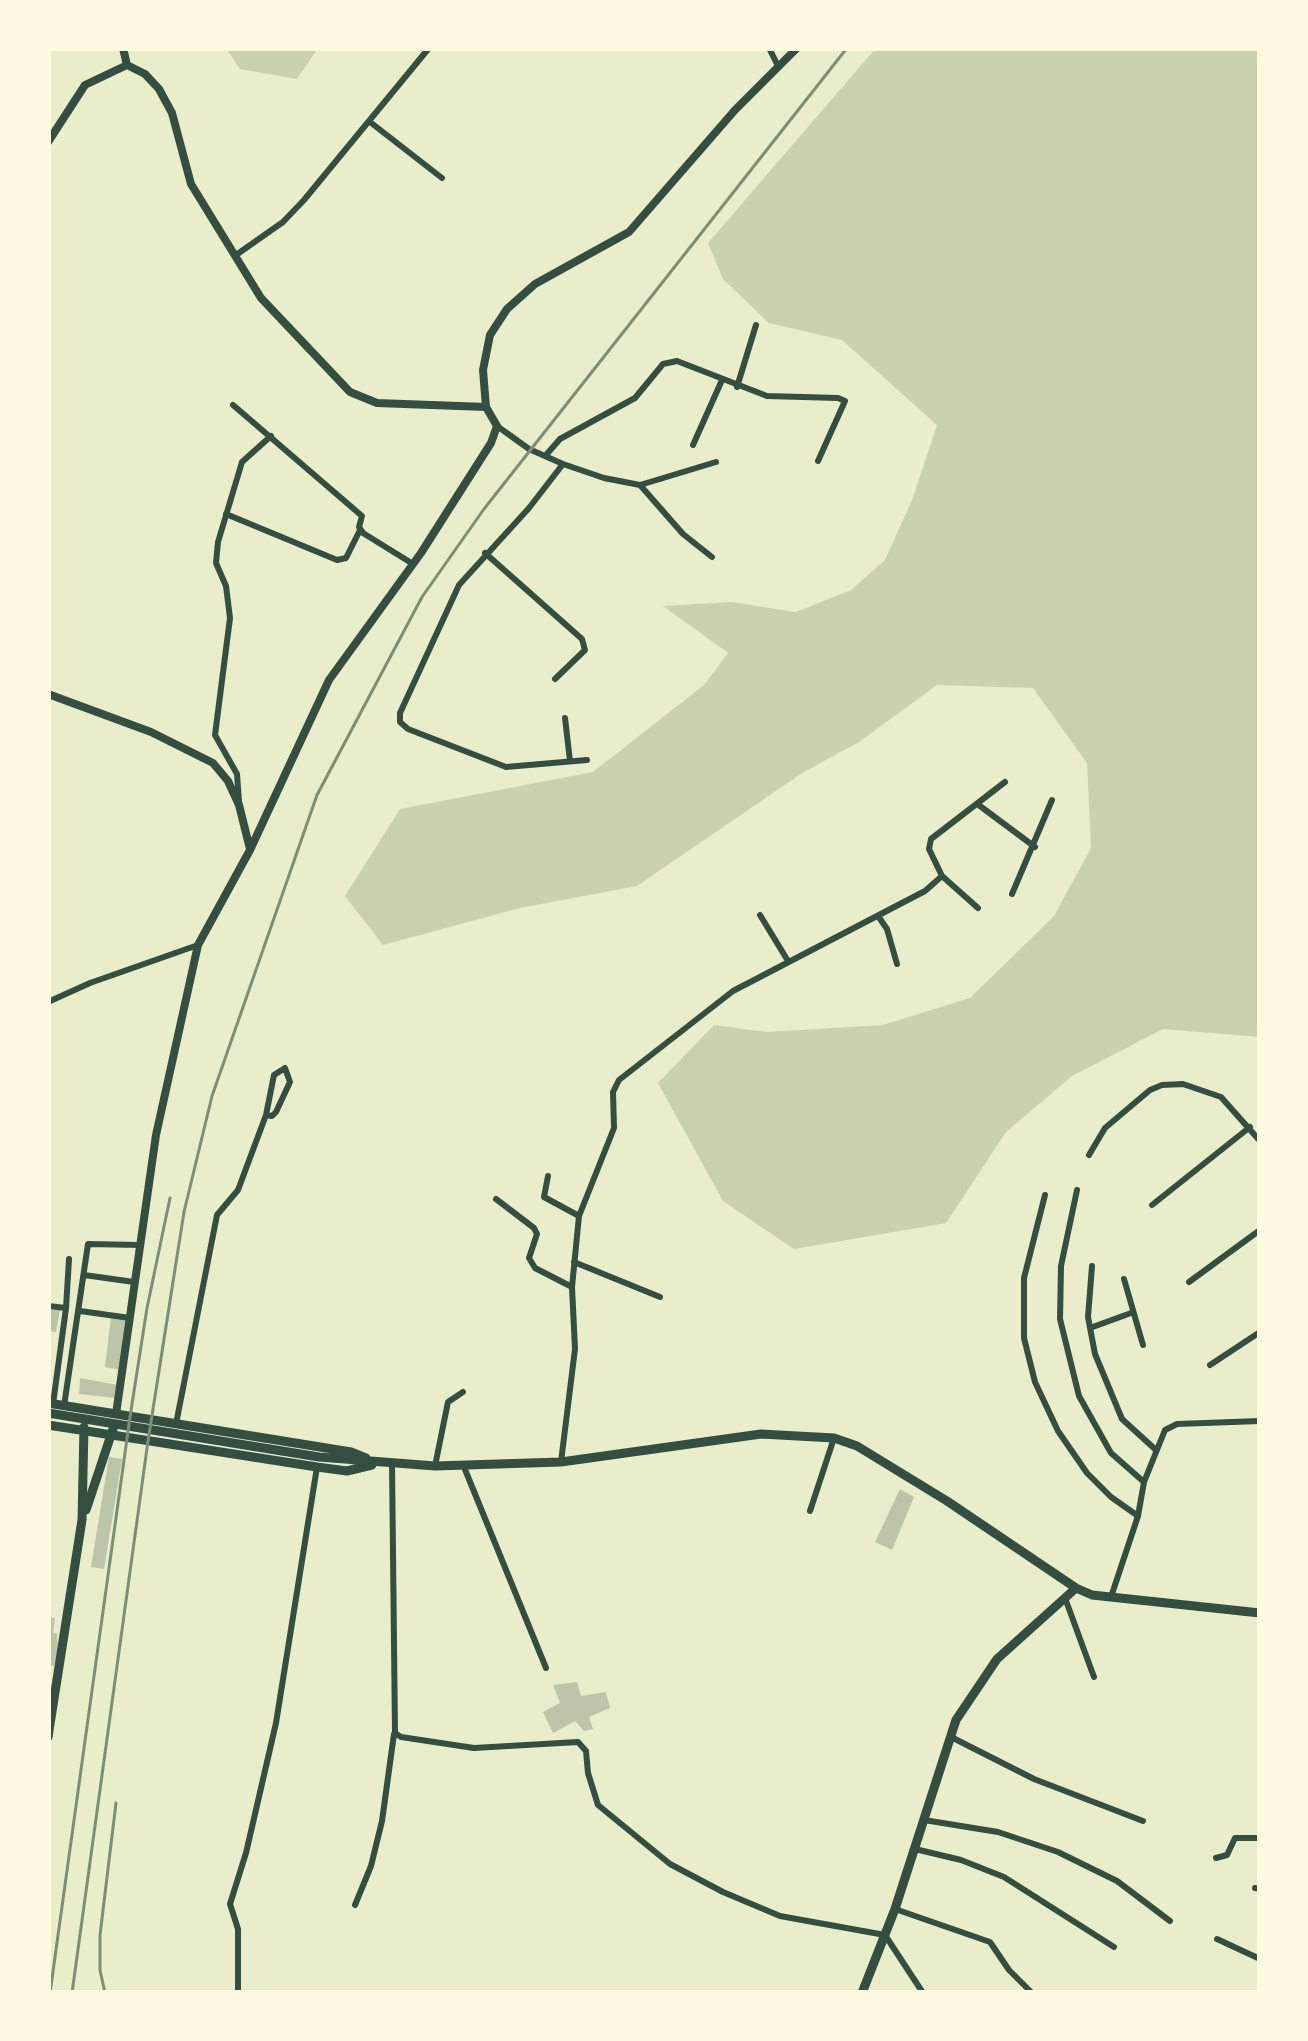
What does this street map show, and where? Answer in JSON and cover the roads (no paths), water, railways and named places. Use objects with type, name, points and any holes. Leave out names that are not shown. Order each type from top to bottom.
[{"type":"main road","points":[[53,1407],[351,1452],[376,1462]]},
{"type":"main road","points":[[53,1407],[305,1455],[436,1466],[561,1462],[761,1434],[834,1438],[857,1446],[947,1501],[1076,1588],[1110,1599],[1260,1613]]},
{"type":"main road","points":[[48,1737],[82,1520],[86,1410]]},
{"type":"main road","points":[[82,1520],[116,1414]]},
{"type":"main road","points":[[48,1425],[347,1471],[376,1462]]},
{"type":"main road","points":[[862,1993],[895,1909],[956,1720],[982,1677],[1076,1588]]},
{"type":"street","points":[[123,48],[128,65],[159,89],[172,113],[190,184],[261,298],[350,392],[377,403],[486,407]]},
{"type":"street","points":[[235,255],[283,222],[429,48]]},
{"type":"street","points":[[769,48],[778,67]]},
{"type":"street","points":[[716,462],[640,484],[604,478],[523,446],[497,426],[486,407],[484,351],[507,309],[535,284],[629,232],[688,161],[797,48]]},
{"type":"street","points":[[48,142],[85,85],[128,65]]},
{"type":"street","points":[[370,122],[442,178]]},
{"type":"street","points":[[737,387],[756,325]]},
{"type":"street","points":[[546,455],[560,439],[635,398],[663,364],[676,361],[767,396],[845,401],[818,461]]},
{"type":"street","points":[[693,445],[722,380]]},
{"type":"street","points":[[226,514],[337,560],[346,558],[362,516],[233,405]]},
{"type":"street","points":[[116,1414],[156,1135],[197,945],[250,850],[329,680],[413,564],[491,443],[497,426]]},
{"type":"street","points":[[239,805],[238,774],[215,735],[230,618],[226,586],[216,563],[242,462],[271,436]]},
{"type":"street","points":[[563,464],[459,585],[400,722],[506,767],[586,760]]},
{"type":"street","points":[[640,484],[683,534],[712,557]]},
{"type":"street","points":[[360,530],[413,564]]},
{"type":"street","points":[[485,553],[583,639],[585,650],[555,679]]},
{"type":"street","points":[[48,694],[151,732],[213,764],[239,805],[250,850]]},
{"type":"street","points":[[565,718],[570,762]]},
{"type":"street","points":[[978,908],[942,876],[929,849],[931,839],[1005,782]]},
{"type":"street","points":[[1012,894],[1052,800]]},
{"type":"street","points":[[978,806],[1035,848]]},
{"type":"street","points":[[561,1462],[575,1349],[572,1287],[579,1216],[614,1128],[614,1092],[619,1080],[733,991],[925,891],[942,876]]},
{"type":"street","points":[[760,915],[788,961]]},
{"type":"street","points":[[878,916],[897,964]]},
{"type":"street","points":[[48,1002],[197,945]]},
{"type":"street","points":[[176,1424],[217,1215],[238,1190],[266,1115],[274,1075],[285,1068],[290,1082],[276,1112],[266,1115]]},
{"type":"street","points":[[1089,1155],[1105,1128],[1162,1085],[1183,1084],[1221,1097],[1260,1141]]},
{"type":"street","points":[[1152,1205],[1250,1127]]},
{"type":"street","points":[[548,1176],[544,1197],[579,1216]]},
{"type":"street","points":[[1077,1190],[1060,1266],[1060,1319],[1079,1396],[1111,1453],[1144,1482]]},
{"type":"street","points":[[1045,1195],[1024,1278],[1024,1338],[1035,1382],[1058,1431],[1087,1473],[1138,1516]]},
{"type":"street","points":[[496,1199],[534,1228],[537,1234],[529,1258],[535,1268],[572,1287]]},
{"type":"street","points":[[1189,1282],[1260,1230]]},
{"type":"street","points":[[53,1407],[79,1311],[91,1241],[140,1245]]},
{"type":"street","points":[[53,1407],[69,1258]]},
{"type":"street","points":[[574,1262],[660,1297]]},
{"type":"street","points":[[1092,1266],[1090,1328],[1095,1354],[1122,1418],[1156,1450]]},
{"type":"street","points":[[84,1275],[135,1282]]},
{"type":"street","points":[[1124,1279],[1143,1346]]},
{"type":"street","points":[[48,1306],[67,1308]]},
{"type":"street","points":[[79,1311],[130,1318]]},
{"type":"street","points":[[1090,1328],[1131,1313]]},
{"type":"street","points":[[1210,1365],[1260,1332]]},
{"type":"street","points":[[436,1466],[448,1402],[463,1392]]},
{"type":"street","points":[[1110,1599],[1138,1516],[1144,1482],[1165,1430],[1178,1424],[1260,1421]]},
{"type":"street","points":[[810,1510],[834,1438]]},
{"type":"street","points":[[355,1905],[382,1821],[394,1732],[392,1463]]},
{"type":"street","points":[[238,1993],[238,1929],[230,1904],[247,1853],[276,1723],[316,1467]]},
{"type":"street","points":[[464,1467],[546,1667]]},
{"type":"street","points":[[1065,1598],[1094,1677]]},
{"type":"street","points":[[394,1732],[400,1737],[474,1748],[578,1742],[586,1751],[598,1805],[670,1864],[780,1916],[885,1936],[923,1993]]},
{"type":"street","points":[[953,1738],[1034,1779],[1143,1821]]},
{"type":"street","points":[[924,1820],[998,1832],[1058,1852],[1117,1881],[1170,1921]]},
{"type":"street","points":[[1216,1858],[1227,1855],[1235,1838],[1260,1838]]},
{"type":"street","points":[[915,1849],[1004,1877],[1114,1947]]},
{"type":"street","points":[[895,1909],[990,1942],[1032,1993]]},
{"type":"street","points":[[1216,1940],[1260,1959]]},
{"type":"railway","points":[[72,1993],[184,1212],[212,1096],[317,795],[422,597],[484,509],[847,48]]},
{"type":"railway","points":[[50,1993],[130,1417],[170,1198]]},
{"type":"railway","points":[[105,1993],[100,1935],[116,1803]]}]
